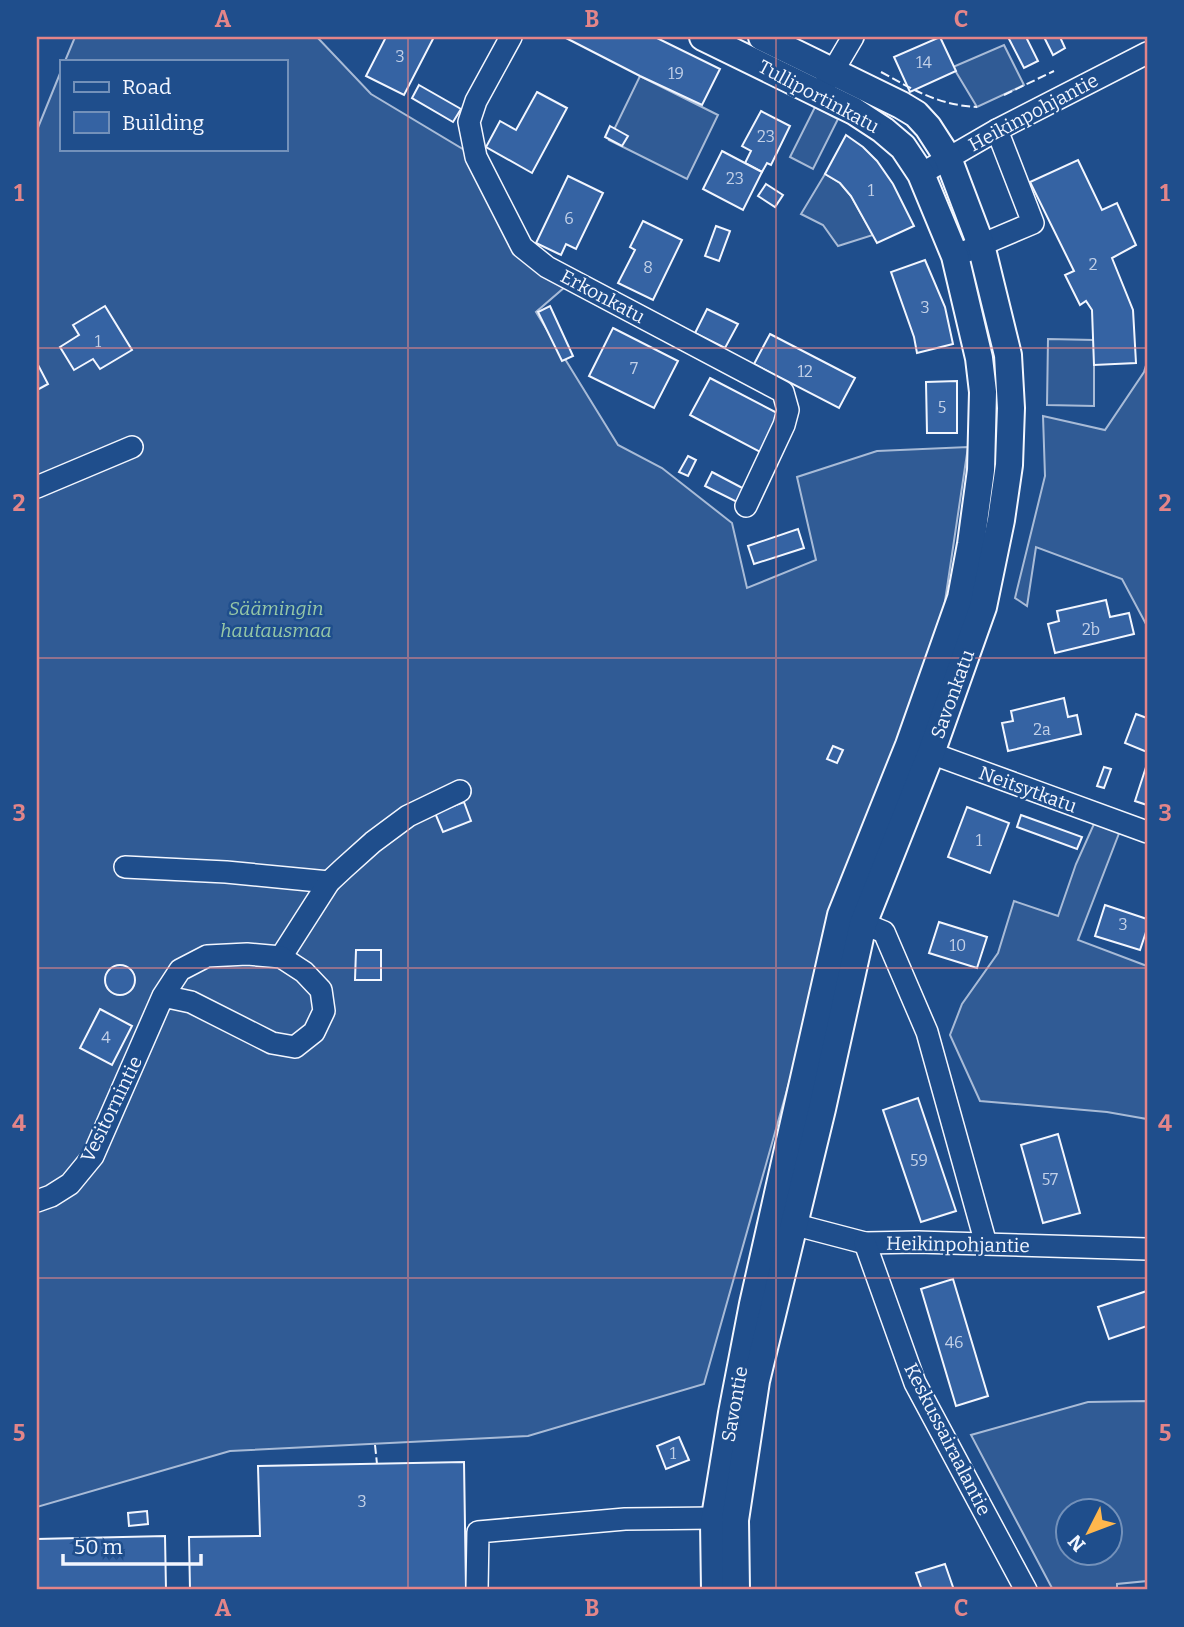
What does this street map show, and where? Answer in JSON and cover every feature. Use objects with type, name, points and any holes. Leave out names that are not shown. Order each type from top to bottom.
[{"type":"main road","name":"Tulliportinkatu","points":[[703,37],[916,114],[948,158]]},
{"type":"main road","name":"Tulliportinkatu","points":[[762,37],[827,83],[855,111],[883,130],[902,147],[921,174]]},
{"type":"main road","name":"Savonkatu","points":[[783,1221],[852,919],[920,749],[983,607],[1001,520],[1009,466],[1011,408],[1008,355],[981,245],[948,158]]},
{"type":"main road","name":"Savonkatu","points":[[920,749],[961,598],[971,544],[981,470],[983,392],[979,358],[956,256],[921,174]]},
{"type":"main road","name":"Savontie","points":[[715,1590],[715,1518],[737,1386],[783,1221]]},
{"type":"main road","name":"Savontie","points":[[736,1590],[735,1520],[783,1221]]},
{"type":"street","name":"Erkonkatu","points":[[511,37],[476,101],[469,122],[476,157],[522,247],[547,267],[783,392],[788,410],[784,425],[746,506]]},
{"type":"street","points":[[827,83],[853,37]]},
{"type":"street","name":"Heikinpohjantie","points":[[921,174],[997,130],[1147,52]]},
{"type":"street","points":[[956,256],[1033,223],[997,130]]},
{"type":"street","points":[[37,487],[132,447]]},
{"type":"street","name":"Neitsytkatu","points":[[920,749],[1147,832]]},
{"type":"street","points":[[163,996],[191,1002],[272,1043],[295,1047],[314,1032],[324,1011],[321,990],[304,972],[281,957],[329,882],[373,842],[408,816],[460,791]]},
{"type":"street","points":[[125,867],[226,872],[329,882]]},
{"type":"street","points":[[852,919],[884,932],[927,1032],[986,1244]]},
{"type":"street","name":"Vesitornintie","points":[[37,1201],[70,1184],[93,1156],[163,996],[180,970],[207,956],[247,954],[281,957]]},
{"type":"street","name":"Heikinpohjantie","points":[[783,1221],[865,1243],[1147,1249]]},
{"type":"street","name":"Keskussairaalantie","points":[[865,1243],[915,1383],[1026,1590]]},
{"type":"street","points":[[477,1590],[478,1532],[625,1519],[715,1518]]},
{"type":"shaded area","points":[[75,37],[317,37],[371,94],[476,157],[522,247],[573,280],[536,312],[618,445],[662,468],[732,523],[747,588],[816,560],[797,477],[877,451],[968,447],[944,608],[811,1005],[704,1384],[528,1436],[230,1451],[37,1507],[37,130],[60,73],[60,150],[287,150],[287,60],[65,60]]},
{"type":"shaded area","points":[[1004,45],[1024,85],[977,107],[953,67]]},
{"type":"shaded area","points":[[640,76],[718,115],[687,179],[609,140]]},
{"type":"shaded area","points":[[815,107],[838,119],[813,169],[790,157]]},
{"type":"shaded area","points":[[825,174],[840,183],[851,196],[873,235],[838,246],[823,225],[801,214]]},
{"type":"shaded area","points":[[1048,339],[1094,340],[1094,406],[1047,405]]},
{"type":"shaded area","points":[[1147,362],[1147,626],[1122,579],[1036,547],[1027,606],[1015,598],[1045,476],[1043,416],[1105,430],[1144,372]]},
{"type":"shaded area","points":[[1098,815],[1123,823],[1078,940],[1147,966],[1147,1119],[1107,1112],[980,1101],[950,1035],[962,1004],[998,953],[1014,901],[1058,916],[1076,864]]},
{"type":"shaded area","points":[[1147,1401],[1147,1581],[1117,1584],[1117,1590],[1053,1590],[971,1435],[1088,1402]]},
{"type":"building","points":[[386,37],[434,37],[404,95],[366,76]]},
{"type":"building","points":[[564,37],[655,37],[720,69],[702,105]]},
{"type":"building","points":[[940,37],[956,71],[910,92],[894,57]]},
{"type":"building","points":[[1008,37],[1026,37],[1038,61],[1024,68]]},
{"type":"building","points":[[1044,37],[1060,37],[1065,48],[1053,55]]},
{"type":"building","points":[[419,85],[461,109],[453,122],[412,98]]},
{"type":"building","points":[[537,92],[567,108],[532,173],[486,147],[500,121],[516,130]]},
{"type":"building","points":[[761,111],[790,126],[771,165],[767,163],[762,172],[745,163],[751,151],[742,146]]},
{"type":"building","points":[[610,126],[628,136],[622,146],[605,137]]},
{"type":"building","points":[[846,135],[877,161],[893,184],[914,226],[877,243],[851,196],[840,183],[825,174]]},
{"type":"building","points":[[722,151],[762,172],[743,210],[703,189]]},
{"type":"building","points":[[1078,160],[1102,210],[1117,203],[1136,245],[1112,258],[1133,310],[1136,363],[1094,365],[1092,310],[1086,301],[1080,305],[1065,275],[1074,271],[1030,182]]},
{"type":"building","points":[[568,176],[603,193],[576,249],[566,244],[561,255],[536,243]]},
{"type":"building","points":[[766,184],[783,195],[775,207],[758,196]]},
{"type":"building","points":[[643,221],[682,240],[653,300],[618,283],[635,250],[630,247]]},
{"type":"building","points":[[716,226],[730,231],[719,261],[705,256]]},
{"type":"building","points":[[925,260],[945,307],[953,344],[917,353],[891,272]]},
{"type":"building","points":[[105,306],[132,350],[100,369],[93,359],[74,370],[60,347],[79,335],[73,325]]},
{"type":"building","points":[[550,306],[573,356],[562,361],[538,312]]},
{"type":"building","points":[[707,309],[738,324],[725,348],[695,333]]},
{"type":"building","points":[[613,328],[678,361],[654,408],[589,376]]},
{"type":"building","points":[[770,334],[855,378],[839,408],[754,364]]},
{"type":"building","points":[[37,363],[48,384],[37,390]]},
{"type":"building","points":[[710,378],[781,415],[762,453],[690,415]]},
{"type":"building","points":[[957,381],[957,433],[927,433],[926,382]]},
{"type":"building","points":[[688,456],[696,460],[688,476],[679,472]]},
{"type":"building","points":[[712,472],[750,492],[743,505],[705,486]]},
{"type":"building","points":[[798,529],[804,548],[754,564],[748,546]]},
{"type":"building","points":[[1106,600],[1110,617],[1129,613],[1134,634],[1055,653],[1048,624],[1059,621],[1057,611]]},
{"type":"building","points":[[1064,698],[1068,717],[1077,715],[1081,734],[1008,751],[1002,723],[1013,721],[1011,711]]},
{"type":"building","points":[[1136,714],[1147,718],[1147,752],[1125,743]]},
{"type":"building","points":[[833,746],[843,750],[837,763],[827,759]]},
{"type":"building","points":[[1147,764],[1147,805],[1135,801]]},
{"type":"building","points":[[1104,767],[1111,769],[1104,788],[1097,786]]},
{"type":"building","points":[[464,802],[471,821],[443,832],[435,813]]},
{"type":"building","points":[[967,807],[1009,823],[990,873],[948,857]]},
{"type":"building","points":[[1021,815],[1082,837],[1077,849],[1017,827]]},
{"type":"building","points":[[1105,905],[1147,919],[1147,929],[1140,950],[1095,936]]},
{"type":"building","points":[[939,922],[987,937],[977,968],[929,953]]},
{"type":"building","points":[[356,950],[381,950],[381,980],[355,980]]},
{"type":"building","points":[[120,965],[131,969],[135,980],[131,991],[120,995],[109,991],[105,980],[109,969]]},
{"type":"building","points":[[100,1009],[132,1026],[112,1065],[80,1048]]},
{"type":"building","points":[[918,1098],[956,1211],[921,1222],[883,1110]]},
{"type":"building","points":[[1058,1134],[1080,1213],[1043,1223],[1021,1145]]},
{"type":"building","points":[[953,1279],[988,1396],[956,1406],[921,1289]]},
{"type":"building","points":[[1147,1291],[1147,1326],[1109,1339],[1098,1307]]},
{"type":"building","points":[[679,1437],[689,1460],[666,1469],[657,1446]]},
{"type":"building","points":[[464,1462],[466,1590],[190,1590],[189,1537],[260,1536],[258,1466]]},
{"type":"building","points":[[147,1511],[148,1524],[129,1526],[128,1513]]},
{"type":"building","points":[[165,1536],[166,1590],[37,1590],[37,1539]]},
{"type":"building","points":[[945,1564],[954,1590],[922,1590],[916,1573]]},
{"type":"fence","points":[[1004,95],[1054,71]]},
{"type":"fence","points":[[881,72],[938,100],[977,107]]},
{"type":"fence","points":[[375,1445],[377,1464]]},
{"type":"park label","name":"Säämingin hautausmaa","points":[[276,619]]}]
